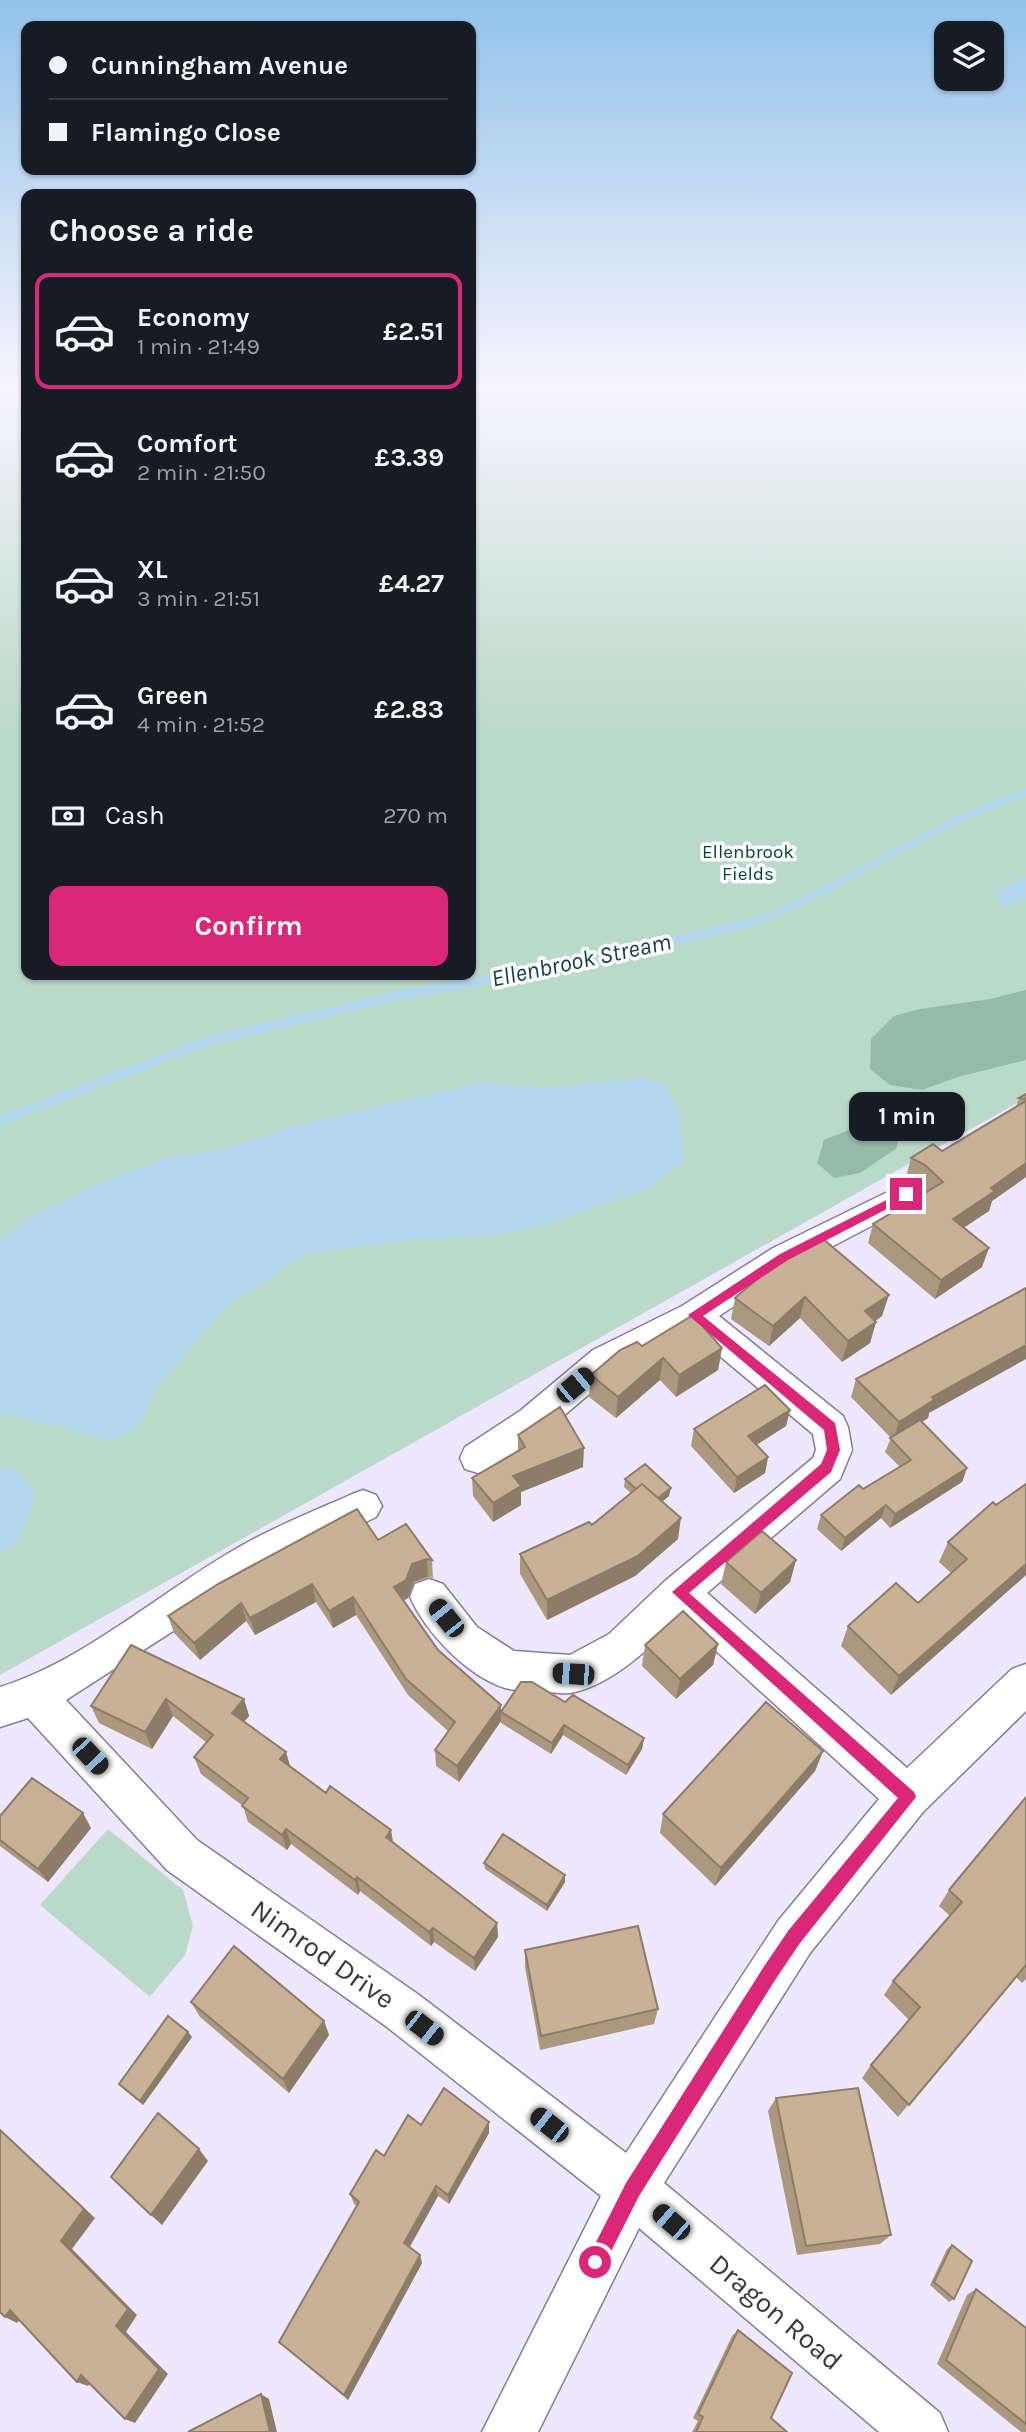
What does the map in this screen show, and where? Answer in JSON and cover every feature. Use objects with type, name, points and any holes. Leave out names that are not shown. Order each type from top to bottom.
[{"type":"street","points":[[478,1458],[533,1421],[605,1360],[694,1315],[784,1257],[906,1194]]},
{"type":"street","points":[[429,1597],[463,1640],[508,1670],[573,1674],[623,1647],[679,1592],[827,1468],[834,1450],[830,1427],[694,1315]]},
{"type":"street","name":"Nimrod Drive","points":[[363,1506],[261,1554],[89,1665],[17,1701],[182,1855],[403,2011],[632,2189]]},
{"type":"street","points":[[679,1592],[908,1797]]},
{"type":"street","points":[[509,2432],[632,2189],[794,1937],[908,1797],[1026,1683]]},
{"type":"street","name":"Dragon Road","points":[[632,2189],[921,2432]]},
{"type":"green space","name":"Ellenbrook Fields","points":[[0,502],[21,502],[21,980],[476,980],[476,502],[1026,502],[1026,1098],[0,1675]]},
{"type":"green space","points":[[1026,990],[1026,1060],[958,1077],[922,1090],[890,1085],[870,1069],[871,1039],[894,1016]]},
{"type":"green space","points":[[876,1106],[899,1117],[897,1148],[860,1173],[834,1178],[817,1163],[824,1140],[861,1125]]},
{"type":"green space","points":[[108,1829],[183,1890],[193,1926],[185,1955],[150,1997],[40,1905]]},
{"type":"water","points":[[1026,877],[1026,899],[1001,908],[996,892]]},
{"type":"water","points":[[643,1077],[665,1084],[679,1112],[684,1161],[649,1188],[550,1223],[496,1235],[414,1240],[307,1253],[223,1309],[154,1391],[138,1428],[108,1441],[59,1426],[0,1414],[0,1241],[34,1215],[107,1180],[169,1157],[225,1149],[294,1126],[480,1082],[543,1088]]},
{"type":"water","points":[[0,1467],[14,1468],[36,1494],[18,1541],[0,1553]]},
{"type":"building","points":[[1026,1101],[1026,1163],[991,1188],[995,1191],[953,1219],[989,1248],[941,1280],[873,1224],[943,1182],[925,1165],[911,1158],[933,1144],[942,1151]]},
{"type":"building","points":[[822,1238],[889,1295],[865,1311],[876,1322],[848,1341],[805,1297],[773,1326],[735,1298],[770,1268]]},
{"type":"building","points":[[1026,1288],[1026,1345],[932,1397],[934,1400],[899,1422],[856,1379]]},
{"type":"building","points":[[693,1315],[722,1348],[679,1375],[663,1358],[618,1397],[591,1375],[620,1350],[637,1342],[642,1346]]},
{"type":"building","points":[[765,1385],[790,1410],[748,1436],[768,1457],[737,1477],[694,1429]]},
{"type":"building","points":[[560,1407],[584,1448],[513,1476],[521,1486],[493,1503],[472,1478],[525,1447],[518,1435]]},
{"type":"building","points":[[920,1420],[967,1468],[895,1514],[886,1505],[845,1538],[821,1515],[859,1485],[863,1489],[911,1460],[890,1438]]},
{"type":"building","points":[[645,1464],[671,1488],[658,1498],[642,1484],[636,1489],[625,1479]]},
{"type":"building","points":[[642,1484],[681,1518],[638,1556],[547,1600],[520,1554],[589,1522],[592,1525]]},
{"type":"building","points":[[1026,1484],[1026,1564],[899,1676],[848,1626],[896,1583],[918,1603],[967,1559],[948,1542],[993,1502],[996,1505]]},
{"type":"building","points":[[357,1509],[378,1540],[406,1524],[432,1560],[412,1564],[406,1580],[394,1587],[438,1650],[501,1705],[457,1766],[435,1750],[455,1722],[406,1679],[353,1597],[329,1611],[312,1584],[250,1618],[241,1603],[194,1643],[168,1616],[218,1584]]},
{"type":"building","points":[[762,1531],[796,1560],[761,1593],[726,1562]]},
{"type":"building","points":[[683,1611],[718,1644],[680,1679],[645,1645]]},
{"type":"building","points":[[131,1645],[244,1699],[232,1713],[286,1752],[280,1759],[326,1793],[330,1786],[391,1830],[386,1837],[497,1923],[474,1958],[433,1928],[429,1932],[357,1877],[355,1880],[286,1829],[282,1835],[242,1806],[248,1798],[194,1757],[213,1735],[166,1699],[145,1732],[91,1706]]},
{"type":"building","points":[[521,1682],[532,1682],[565,1702],[573,1695],[644,1738],[628,1765],[564,1725],[552,1743],[501,1712]]},
{"type":"building","points":[[766,1702],[823,1751],[721,1868],[663,1814]]},
{"type":"building","points":[[32,1778],[83,1813],[38,1869],[0,1840],[0,1816]]},
{"type":"building","points":[[1026,1797],[1026,1965],[909,2105],[871,2065],[920,2007],[893,1981],[962,1902],[949,1890]]},
{"type":"building","points":[[503,1834],[565,1875],[547,1905],[484,1863]]},
{"type":"building","points":[[638,1926],[658,2009],[541,2036],[525,1950]]},
{"type":"building","points":[[234,1946],[324,2021],[283,2079],[191,2002]]},
{"type":"building","points":[[168,2016],[188,2032],[140,2101],[119,2084]]},
{"type":"building","points":[[444,2088],[489,2122],[448,2195],[436,2186],[404,2243],[420,2255],[344,2395],[279,2342],[359,2202],[350,2194],[376,2150],[384,2156],[408,2115],[421,2125]]},
{"type":"building","points":[[858,2088],[891,2235],[806,2246],[776,2098]]},
{"type":"building","points":[[158,2113],[199,2149],[151,2215],[111,2177]]},
{"type":"building","points":[[0,2130],[84,2209],[61,2241],[128,2309],[116,2326],[159,2369],[125,2419],[81,2375],[77,2382],[10,2310],[5,2317],[0,2312]]},
{"type":"building","points":[[952,2245],[972,2261],[954,2299],[934,2282]]},
{"type":"building","points":[[976,2289],[1026,2328],[1026,2424],[946,2360]]},
{"type":"building","points":[[738,2330],[792,2373],[771,2418],[787,2432],[696,2432],[703,2417],[698,2414]]},
{"type":"building","points":[[261,2394],[270,2432],[188,2432]]},
{"type":"waterway","name":"Ellenbrook Stream","points":[[745,924],[764,919],[826,889],[956,820],[1026,792]]},
{"type":"waterway","name":"Ellenbrook Stream","points":[[0,1121],[207,1041],[410,993],[586,963],[752,922]]},
{"type":"route","points":[[595,2262],[632,2189],[771,1971],[794,1937],[908,1797],[679,1592],[827,1468],[834,1450],[830,1427],[694,1315],[784,1257],[906,1194]]}]
